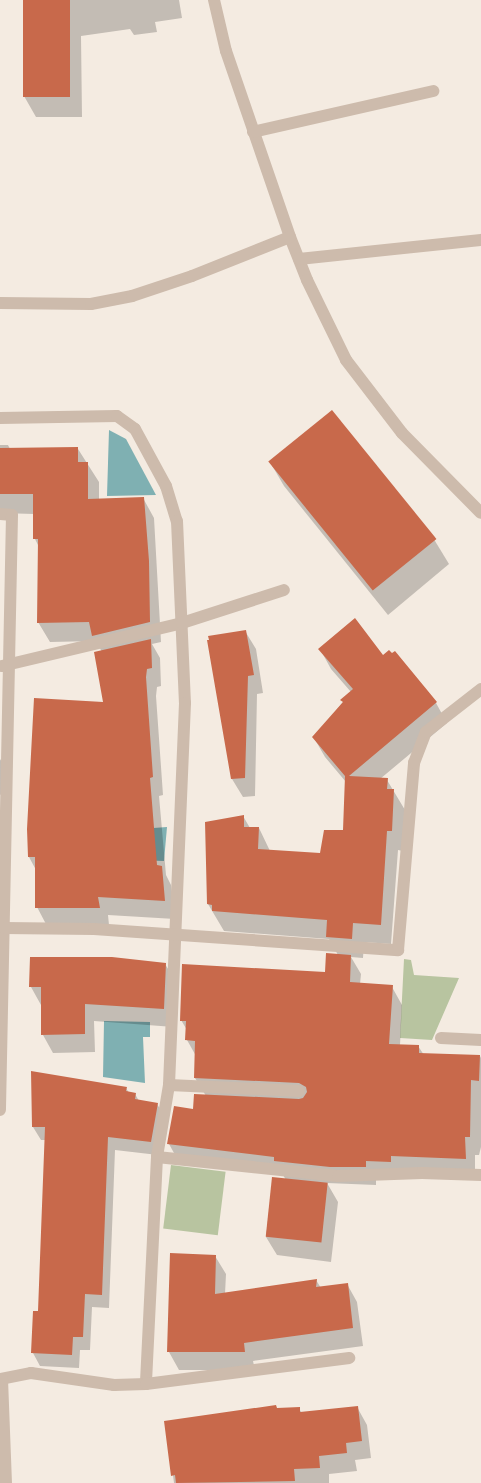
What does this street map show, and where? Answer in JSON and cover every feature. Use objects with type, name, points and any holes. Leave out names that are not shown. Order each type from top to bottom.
[{"type":"street","points":[[214,0],[226,51],[290,237],[346,360],[402,433],[481,513]]},
{"type":"street","points":[[253,132],[433,91]]},
{"type":"street","points":[[0,303],[91,304],[132,296],[192,276],[290,237]]},
{"type":"street","points":[[299,259],[481,240]]},
{"type":"street","points":[[0,418],[117,416],[135,429],[166,486],[177,521],[185,703],[169,1086],[157,1157],[146,1384]]},
{"type":"street","points":[[0,514],[12,515],[4,666],[2,863],[4,928],[0,1110]]},
{"type":"street","points":[[4,666],[182,623],[284,590]]},
{"type":"street","points":[[4,928],[94,928],[398,950],[414,763],[426,732],[481,689]]},
{"type":"street","points":[[442,1038],[481,1040]]},
{"type":"street","points":[[169,1086],[299,1091]]},
{"type":"street","points":[[157,1157],[338,1176],[422,1173],[481,1175]]},
{"type":"street","points":[[6,1483],[1,1379],[31,1373],[114,1385],[146,1384],[349,1358]]},
{"type":"green space","points":[[404,959],[411,960],[414,975],[459,978],[432,1040],[400,1038]]},
{"type":"green space","points":[[171,1165],[226,1172],[218,1235],[163,1229]]},
{"type":"water","points":[[109,430],[126,439],[156,495],[107,496]]},
{"type":"water","points":[[167,827],[164,861],[104,859],[100,832]]},
{"type":"water","points":[[104,1021],[150,1022],[150,1037],[143,1037],[145,1083],[103,1077]]},
{"type":"building","points":[[23,0],[70,0],[70,97],[23,97]]},
{"type":"building","points":[[332,410],[436,539],[373,591],[268,462]]},
{"type":"building","points":[[78,447],[78,462],[88,462],[88,499],[144,497],[149,561],[150,622],[92,636],[89,622],[37,623],[38,539],[33,539],[33,494],[0,494],[0,448]]},
{"type":"building","points":[[355,618],[383,655],[389,650],[392,653],[395,651],[437,702],[349,776],[388,778],[387,789],[394,789],[392,831],[387,831],[381,925],[353,923],[352,939],[326,937],[327,920],[212,911],[212,905],[207,904],[205,822],[244,815],[244,827],[259,827],[258,849],[320,853],[324,830],[343,830],[345,776],[312,737],[343,702],[340,700],[353,689],[318,649]]},
{"type":"building","points":[[246,630],[254,675],[248,676],[245,778],[231,779],[207,640],[209,640],[208,636]]},
{"type":"building","points":[[151,639],[152,668],[147,669],[146,677],[153,777],[150,778],[157,865],[162,866],[165,901],[98,897],[100,908],[35,908],[35,857],[28,857],[27,829],[34,698],[103,702],[94,652]]},
{"type":"building","points":[[326,953],[351,955],[350,982],[393,985],[389,1044],[419,1045],[419,1053],[480,1055],[479,1081],[471,1080],[470,1137],[465,1137],[466,1159],[391,1156],[391,1162],[366,1161],[366,1167],[330,1167],[274,1161],[274,1157],[167,1144],[174,1106],[193,1109],[194,1094],[299,1099],[303,1098],[307,1092],[306,1087],[299,1083],[194,1078],[195,1041],[185,1040],[186,1021],[180,1021],[182,964],[325,972]]},
{"type":"building","points":[[30,957],[112,957],[166,963],[164,1009],[85,1004],[85,1034],[41,1035],[41,987],[29,987]]},
{"type":"building","points":[[31,1071],[127,1087],[126,1091],[136,1093],[135,1099],[158,1103],[151,1142],[108,1137],[102,1295],[85,1294],[83,1337],[73,1337],[72,1355],[31,1353],[33,1311],[38,1311],[45,1127],[32,1127]]},
{"type":"building","points":[[272,1177],[328,1183],[321,1243],[266,1237]]},
{"type":"building","points":[[170,1253],[216,1255],[215,1294],[317,1279],[316,1287],[348,1283],[353,1328],[244,1343],[245,1352],[167,1352]]},
{"type":"building","points":[[276,1405],[277,1408],[300,1407],[300,1412],[358,1406],[362,1441],[346,1443],[347,1453],[319,1456],[320,1468],[294,1469],[295,1481],[176,1483],[175,1475],[171,1476],[164,1421]]}]
